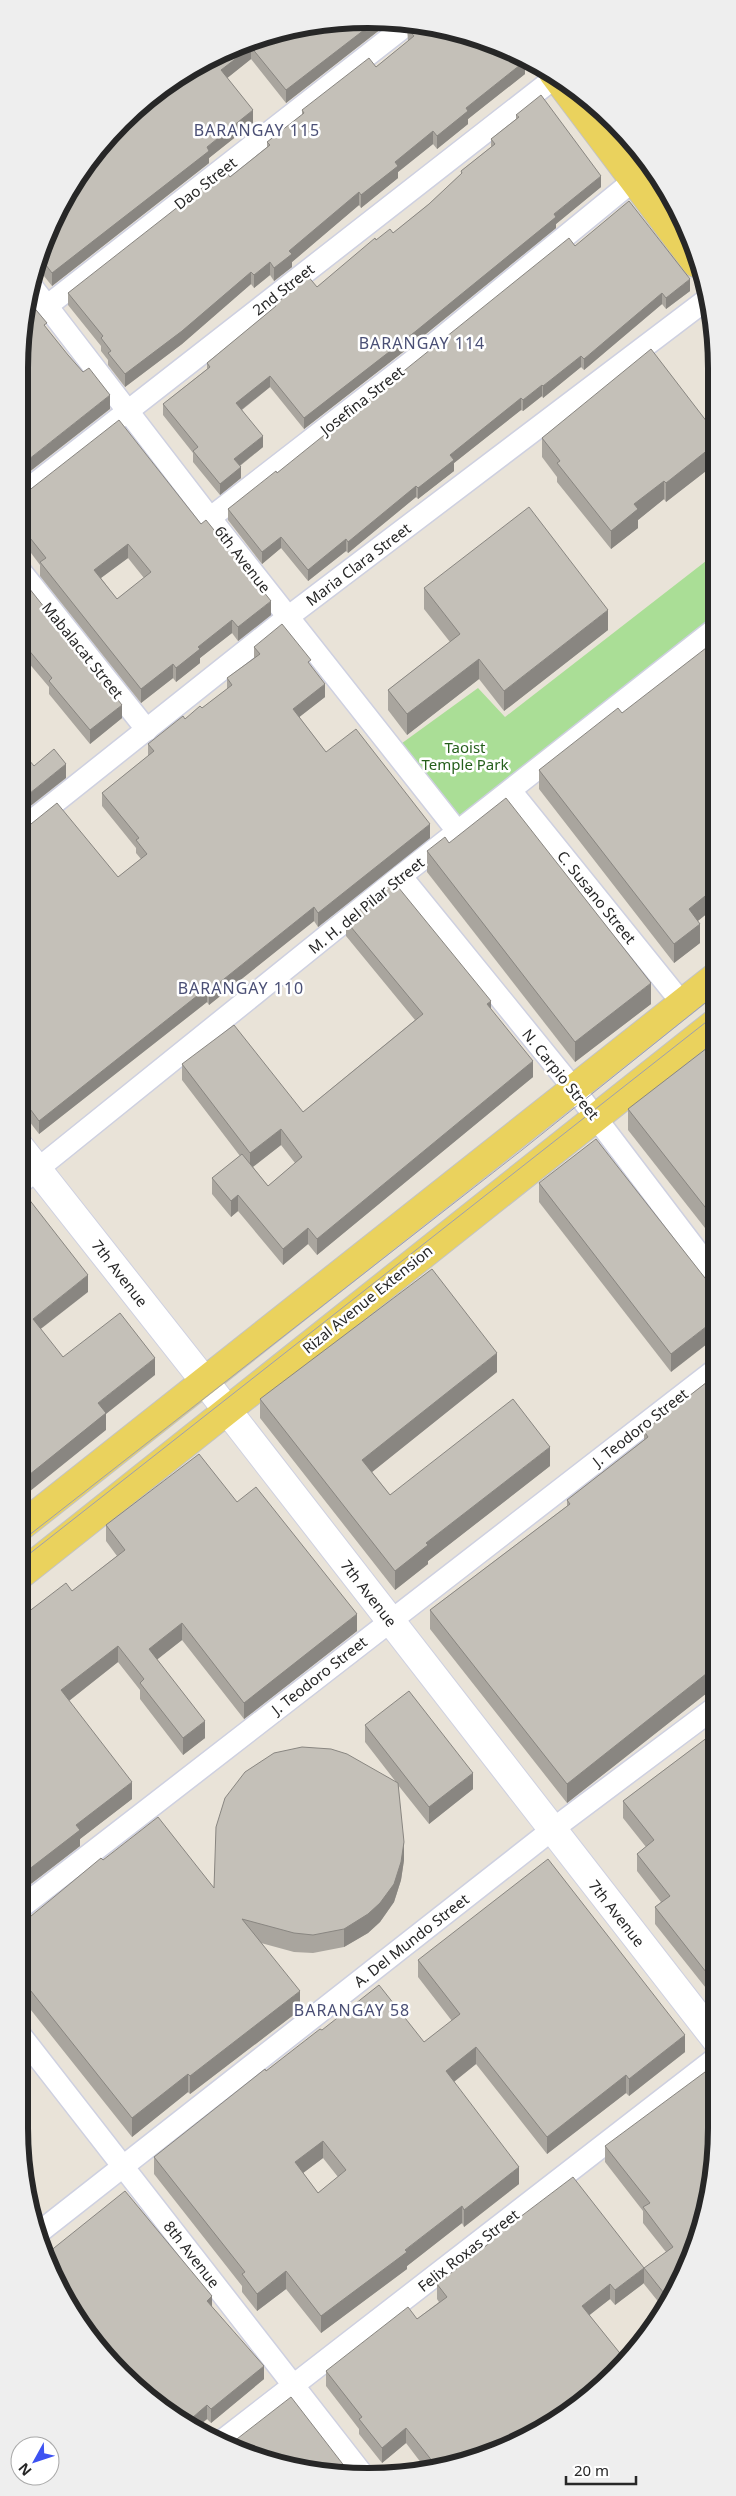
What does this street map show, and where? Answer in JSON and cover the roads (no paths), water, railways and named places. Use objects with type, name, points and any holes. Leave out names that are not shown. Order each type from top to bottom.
[{"type":"main road","points":[[554,83],[688,253]]},
{"type":"main road","points":[[28,1521],[708,983]]},
{"type":"main road","name":"Rizal Avenue Extension","points":[[28,1569],[228,1412],[596,1117],[708,1035]]},
{"type":"street","name":"Dao Street","points":[[47,306],[401,29]]},
{"type":"street","name":"2nd Street","points":[[28,489],[548,79]]},
{"type":"street","name":"Josefina Street","points":[[210,518],[424,352],[628,185]]},
{"type":"street","name":"6th Avenue","points":[[36,292],[210,518],[458,832]]},
{"type":"street","name":"Maria Clara Street","points":[[28,825],[288,617],[702,303]]},
{"type":"street","name":"Mabalacat Street","points":[[28,580],[147,730]]},
{"type":"street","name":"M. H. del Pilar Street","points":[[28,1176],[400,876],[511,792],[708,635]]},
{"type":"street","name":"C. Susano Street","points":[[511,792],[682,1003]]},
{"type":"street","name":"N. Carpio Street","points":[[400,876],[574,1089],[708,1265]]},
{"type":"street","name":"7th Avenue","points":[[28,1176],[206,1382],[708,2029]]},
{"type":"street","name":"J. Teodoro Street","points":[[28,1903],[390,1620],[708,1375]]},
{"type":"street","name":"A. Del Mundo Street","points":[[43,2229],[553,1830],[708,1712]]},
{"type":"street","name":"8th Avenue","points":[[28,2044],[358,2468]]},
{"type":"street","name":"Felix Roxas Street","points":[[226,2437],[708,2064]]},
{"type":"tunnel","points":[[628,185],[645,171]]},
{"type":"tram line","points":[[28,1536],[522,1150],[708,1001]]},
{"type":"tram line","points":[[28,1555],[708,1021]]},
{"type":"district","name":"BARANGAY 115","points":[[257,130]]},
{"type":"district","name":"BARANGAY 114","points":[[422,343]]},
{"type":"district","name":"BARANGAY 110","points":[[241,988]]},
{"type":"district","name":"BARANGAY 58","points":[[352,2010]]},
{"type":"park label","name":"Taoist Temple Park","points":[[465,756]]}]
